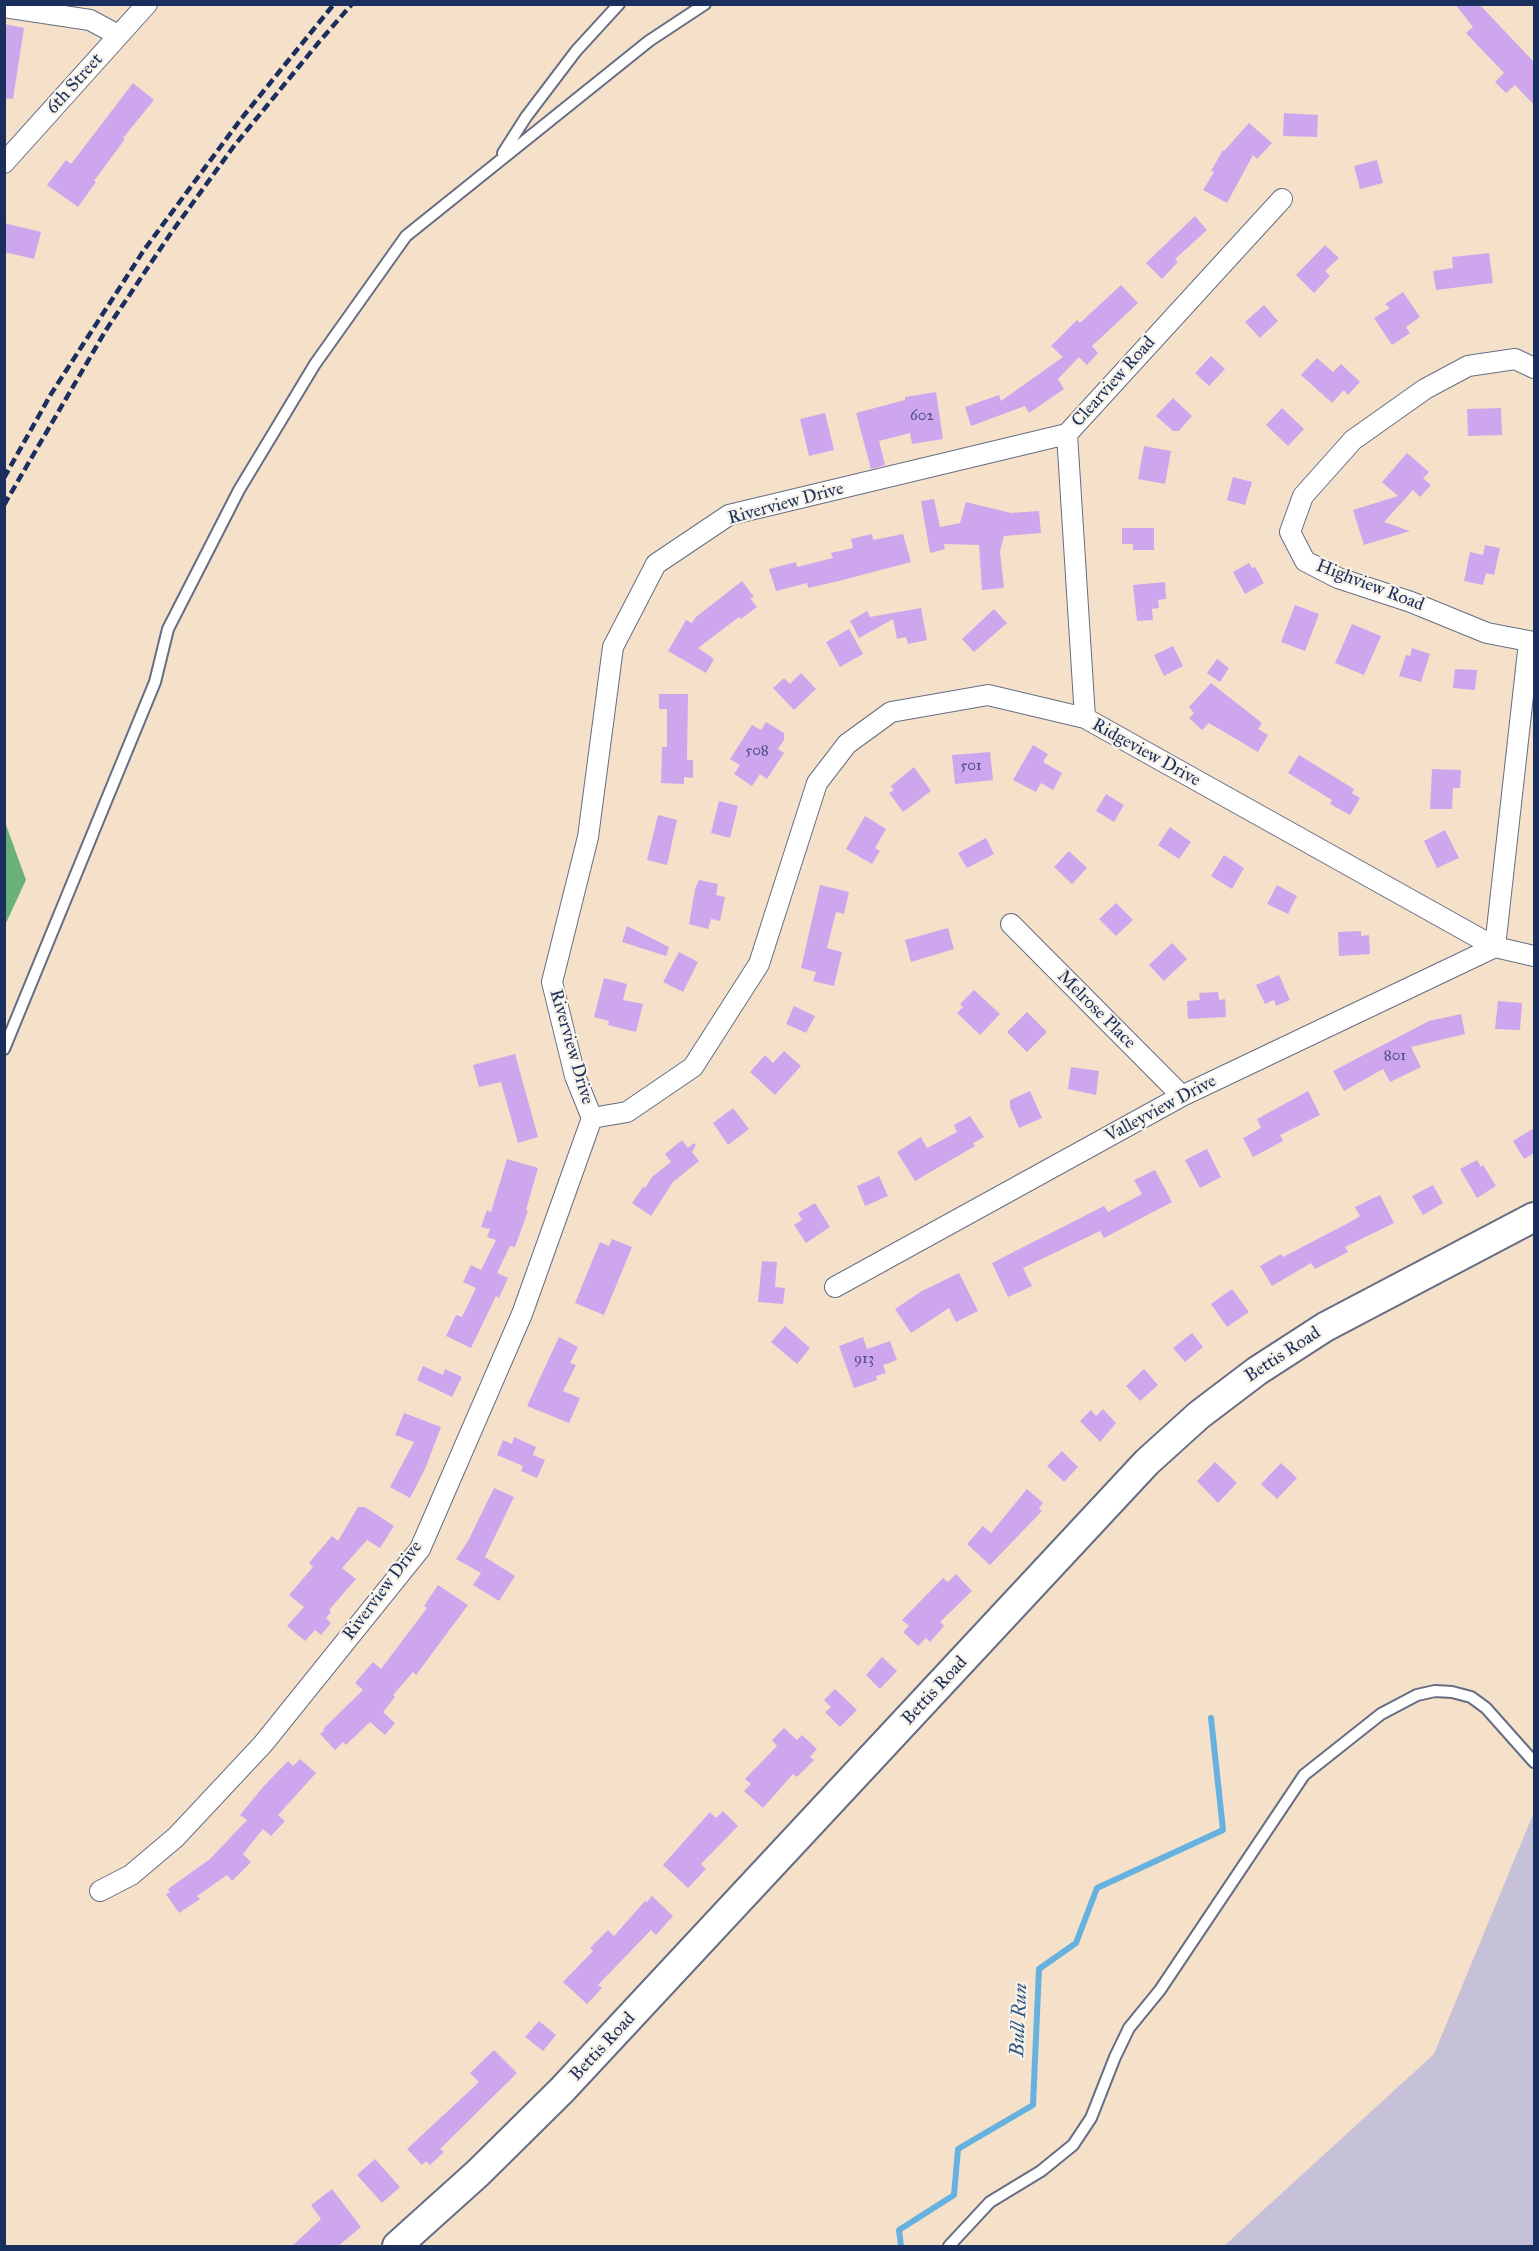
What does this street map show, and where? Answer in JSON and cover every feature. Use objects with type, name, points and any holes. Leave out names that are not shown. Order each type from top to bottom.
[{"type":"street","name":"6th Street","points":[[4,163],[147,4]]},
{"type":"street","points":[[4,7],[92,12],[118,35]]},
{"type":"street","name":"Clearview Road","points":[[1085,718],[1066,434],[1282,199]]},
{"type":"street","name":"Highview Road","points":[[1495,947],[1532,642],[1487,633],[1412,602],[1338,578],[1305,561],[1290,532],[1303,496],[1353,440],[1425,389],[1468,366],[1515,359],[1534,368]]},
{"type":"street","name":"Riverview Drive","points":[[100,1891],[131,1875],[176,1837],[255,1752],[420,1548],[522,1314],[592,1118],[575,1076],[552,982],[588,837],[613,647],[656,564],[729,515],[1066,434]]},
{"type":"street","name":"Ridgeview Drive","points":[[592,1118],[627,1112],[693,1067],[759,964],[817,783],[847,744],[891,712],[988,695],[1085,718],[1495,947],[1534,956]]},
{"type":"street","name":"Melrose Place","points":[[1011,924],[1182,1096]]},
{"type":"street","name":"Valleyview Drive","points":[[835,1287],[1182,1096],[1495,947]]},
{"type":"street","name":"Bettis Road","points":[[397,2247],[478,2173],[562,2090],[1147,1462],[1199,1414],[1257,1371],[1325,1327],[1534,1217]]},
{"type":"lane","points":[[499,159],[526,117],[576,51],[620,4]]},
{"type":"lane","points":[[4,1049],[155,682],[168,629],[239,490],[315,364],[406,236],[499,159],[649,41],[705,4]]},
{"type":"lane","points":[[949,2247],[990,2202],[1041,2171],[1073,2145],[1092,2118],[1129,2028],[1160,1990],[1304,1775],[1381,1714],[1401,1702],[1435,1690],[1471,1697],[1486,1708],[1534,1762]]},
{"type":"shaded area","points":[[1534,1812],[1534,2246],[1224,2246],[1434,2054]]},
{"type":"green space","points":[[5,822],[26,880],[5,925]]},
{"type":"building","points":[[1455,4],[1479,4],[1534,62],[1534,105],[1515,85],[1506,93],[1495,82],[1504,73],[1466,33],[1473,27]]},
{"type":"building","points":[[4,24],[24,28],[13,99],[4,98]]},
{"type":"building","points":[[133,83],[154,100],[123,138],[125,139],[78,207],[47,185],[66,160],[71,164]]},
{"type":"building","points":[[1284,113],[1318,115],[1317,137],[1283,136]]},
{"type":"building","points":[[1249,123],[1272,143],[1257,159],[1253,155],[1227,203],[1203,190],[1223,150]]},
{"type":"building","points":[[1377,160],[1383,183],[1360,189],[1354,166]]},
{"type":"building","points":[[1195,216],[1207,230],[1175,259],[1178,262],[1162,279],[1146,263]]},
{"type":"building","points":[[4,223],[41,232],[34,259],[4,252]]},
{"type":"building","points":[[1325,245],[1339,258],[1325,271],[1330,276],[1314,293],[1296,275]]},
{"type":"building","points":[[1489,253],[1493,283],[1436,290],[1433,271],[1453,268],[1452,257]]},
{"type":"building","points":[[1121,285],[1138,303],[1092,346],[1098,353],[1087,365],[1079,357],[1058,379],[1064,389],[1029,413],[1025,406],[971,426],[965,407],[999,395],[1001,401],[1063,357],[1051,346],[1077,320],[1080,323]]},
{"type":"building","points":[[1403,292],[1420,317],[1406,327],[1410,333],[1392,345],[1374,318],[1390,308],[1385,304]]},
{"type":"building","points":[[1264,305],[1278,321],[1260,338],[1245,322]]},
{"type":"building","points":[[1211,356],[1225,369],[1209,386],[1195,373]]},
{"type":"building","points":[[1317,358],[1333,372],[1341,364],[1360,382],[1348,395],[1344,390],[1332,403],[1301,375]]},
{"type":"building","points":[[936,392],[943,439],[912,444],[910,433],[879,441],[885,465],[871,469],[856,413],[905,400],[905,397]]},
{"type":"building","points":[[1173,398],[1192,416],[1179,431],[1173,431],[1156,416]]},
{"type":"building","points":[[1282,408],[1304,429],[1288,446],[1266,425]]},
{"type":"building","points":[[1501,408],[1502,435],[1468,436],[1467,409]]},
{"type":"building","points":[[825,413],[834,450],[809,456],[800,419]]},
{"type":"building","points":[[1144,446],[1171,451],[1165,484],[1138,479]]},
{"type":"building","points":[[1407,453],[1429,472],[1423,478],[1431,485],[1420,497],[1413,490],[1384,522],[1410,531],[1364,545],[1353,510],[1398,496],[1382,482]]},
{"type":"building","points":[[1233,477],[1252,482],[1245,505],[1227,500]]},
{"type":"building","points":[[934,499],[940,527],[960,523],[966,502],[1011,513],[1039,511],[1041,533],[1004,536],[1000,551],[1004,588],[982,590],[979,545],[944,544],[945,549],[930,553],[921,501]]},
{"type":"building","points":[[1122,528],[1154,528],[1154,550],[1133,550],[1133,544],[1122,544]]},
{"type":"building","points":[[872,534],[873,540],[903,534],[911,562],[808,588],[807,583],[776,591],[769,569],[796,562],[797,567],[833,558],[831,553],[853,548],[851,539]]},
{"type":"building","points":[[1485,545],[1500,548],[1494,575],[1486,573],[1483,585],[1464,581],[1470,552],[1483,555]]},
{"type":"building","points":[[1249,563],[1252,568],[1255,567],[1264,583],[1245,594],[1233,572]]},
{"type":"building","points":[[742,581],[754,597],[750,598],[757,607],[741,619],[739,617],[698,648],[714,659],[706,673],[668,651],[686,620],[692,623],[696,617]]},
{"type":"building","points":[[1165,582],[1166,599],[1158,600],[1159,608],[1152,609],[1153,620],[1137,621],[1133,585]]},
{"type":"building","points":[[1295,605],[1319,614],[1305,651],[1281,642]]},
{"type":"building","points":[[921,608],[927,640],[908,644],[906,637],[897,639],[893,619],[859,638],[850,621],[867,611],[870,617]]},
{"type":"building","points":[[994,609],[1007,623],[974,652],[962,639]]},
{"type":"building","points":[[1352,624],[1381,636],[1364,675],[1335,663]]},
{"type":"building","points":[[849,629],[863,654],[840,667],[826,642]]},
{"type":"building","points":[[1173,646],[1183,666],[1164,676],[1154,655]]},
{"type":"building","points":[[1412,648],[1430,654],[1421,682],[1399,676],[1406,655],[1410,656]]},
{"type":"building","points":[[1217,659],[1229,668],[1220,682],[1207,673]]},
{"type":"building","points":[[1455,669],[1477,670],[1475,690],[1453,688]]},
{"type":"building","points":[[801,673],[816,689],[794,710],[773,688],[784,678],[790,684]]},
{"type":"building","points":[[1211,683],[1262,723],[1258,729],[1268,735],[1258,752],[1209,723],[1202,730],[1189,718],[1194,713],[1189,707]]},
{"type":"building","points":[[659,694],[688,694],[687,760],[693,760],[693,778],[684,777],[684,784],[661,783],[662,747],[667,747],[667,709],[659,709]]},
{"type":"building","points":[[766,722],[784,733],[784,740],[778,749],[784,753],[767,779],[760,774],[752,786],[734,774],[740,765],[730,759],[752,725],[761,730]]},
{"type":"building","points":[[1033,745],[1048,754],[1043,762],[1062,773],[1053,790],[1041,783],[1036,792],[1013,780]]},
{"type":"building","points":[[990,752],[993,780],[955,784],[952,755]]},
{"type":"building","points":[[1299,755],[1354,789],[1352,793],[1360,798],[1350,815],[1330,804],[1332,800],[1288,773]]},
{"type":"building","points":[[914,767],[931,791],[903,812],[889,793],[894,790],[891,786]]},
{"type":"building","points":[[1432,769],[1461,770],[1460,788],[1453,788],[1452,809],[1430,809]]},
{"type":"building","points":[[1106,794],[1124,805],[1114,822],[1096,811]]},
{"type":"building","points":[[719,801],[738,806],[730,838],[711,833]]},
{"type":"building","points":[[658,815],[677,820],[667,865],[647,860]]},
{"type":"building","points":[[865,816],[886,829],[875,848],[880,851],[872,864],[846,849]]},
{"type":"building","points":[[1170,827],[1191,842],[1179,859],[1158,845]]},
{"type":"building","points":[[1445,830],[1459,858],[1437,868],[1424,841]]},
{"type":"building","points":[[986,838],[994,854],[967,868],[958,853]]},
{"type":"building","points":[[1069,851],[1087,868],[1072,884],[1054,867]]},
{"type":"building","points":[[1224,855],[1244,868],[1232,889],[1211,876]]},
{"type":"building","points":[[699,880],[718,884],[716,895],[725,897],[720,921],[711,919],[708,929],[689,924],[695,889]]},
{"type":"building","points":[[820,885],[849,892],[844,914],[836,912],[827,948],[842,952],[834,986],[813,981],[816,972],[801,968]]},
{"type":"building","points":[[1277,885],[1297,896],[1288,914],[1267,904]]},
{"type":"building","points":[[1116,903],[1133,920],[1116,936],[1099,919]]},
{"type":"building","points":[[627,926],[669,947],[666,956],[622,942]]},
{"type":"building","points":[[948,928],[954,949],[911,962],[905,940]]},
{"type":"building","points":[[1361,931],[1361,936],[1369,935],[1370,954],[1339,956],[1338,932]]},
{"type":"building","points":[[1172,943],[1187,959],[1164,981],[1149,965]]},
{"type":"building","points":[[679,952],[698,962],[683,992],[663,982]]},
{"type":"building","points":[[1279,975],[1290,1000],[1276,1006],[1274,1000],[1265,1004],[1256,985]]},
{"type":"building","points":[[604,978],[627,984],[623,1000],[643,1004],[636,1032],[608,1025],[609,1021],[594,1017]]},
{"type":"building","points":[[974,990],[1000,1014],[980,1035],[957,1013],[963,1007],[960,1004]]},
{"type":"building","points":[[1218,992],[1219,1000],[1225,999],[1226,1017],[1188,1019],[1187,1001],[1200,1000],[1199,993]]},
{"type":"building","points":[[1498,1001],[1522,1003],[1520,1030],[1495,1029]]},
{"type":"building","points":[[794,1006],[815,1016],[806,1033],[786,1024]]},
{"type":"building","points":[[1027,1012],[1047,1032],[1027,1052],[1007,1032]]},
{"type":"building","points":[[1461,1014],[1465,1034],[1411,1047],[1421,1067],[1390,1082],[1383,1069],[1344,1091],[1333,1071],[1429,1021]]},
{"type":"building","points":[[784,1051],[801,1066],[775,1095],[750,1072],[765,1055],[773,1063]]},
{"type":"building","points":[[515,1054],[538,1137],[518,1143],[501,1082],[479,1087],[473,1065]]},
{"type":"building","points":[[1071,1067],[1099,1071],[1096,1095],[1068,1089]]},
{"type":"building","points":[[1030,1091],[1042,1118],[1019,1128],[1010,1107],[1010,1100]]},
{"type":"building","points":[[1308,1091],[1320,1115],[1280,1135],[1283,1141],[1253,1157],[1243,1138],[1261,1128],[1257,1119]]},
{"type":"building","points":[[733,1108],[749,1129],[728,1145],[713,1123]]},
{"type":"building","points":[[970,1116],[984,1137],[973,1143],[975,1146],[915,1181],[897,1152],[921,1137],[927,1148],[957,1132],[954,1125]]},
{"type":"building","points":[[1534,1128],[1534,1153],[1524,1159],[1513,1141]]},
{"type":"building","points":[[682,1140],[688,1148],[694,1143],[696,1145],[692,1152],[699,1161],[673,1182],[651,1216],[632,1203],[652,1177],[671,1162],[665,1154]]},
{"type":"building","points":[[1207,1149],[1221,1177],[1200,1188],[1185,1160]]},
{"type":"building","points":[[507,1159],[538,1168],[526,1210],[528,1211],[515,1247],[510,1246],[497,1273],[508,1278],[499,1298],[496,1296],[471,1348],[446,1336],[456,1315],[462,1317],[476,1288],[463,1282],[471,1265],[481,1270],[496,1240],[487,1237],[490,1229],[481,1227],[487,1210],[491,1212]]},
{"type":"building","points":[[1477,1160],[1481,1167],[1483,1165],[1496,1186],[1477,1198],[1460,1169]]},
{"type":"building","points":[[1155,1170],[1172,1202],[1104,1238],[1100,1231],[1023,1268],[1032,1286],[1008,1297],[992,1263],[1104,1206],[1108,1212],[1142,1194],[1134,1180]]},
{"type":"building","points":[[879,1176],[888,1196],[865,1206],[857,1186]]},
{"type":"building","points":[[1433,1185],[1443,1203],[1423,1215],[1412,1196]]},
{"type":"building","points":[[1380,1195],[1394,1223],[1345,1247],[1348,1252],[1315,1269],[1311,1263],[1272,1286],[1260,1266],[1281,1254],[1283,1257],[1352,1221],[1360,1216],[1355,1207]]},
{"type":"building","points":[[815,1203],[830,1227],[806,1243],[794,1225],[802,1220],[798,1213]]},
{"type":"building","points":[[612,1239],[632,1247],[604,1315],[575,1303],[600,1242],[609,1246]]},
{"type":"building","points":[[762,1261],[777,1262],[775,1287],[785,1288],[783,1304],[758,1302]]},
{"type":"building","points":[[959,1273],[978,1311],[956,1322],[949,1308],[911,1333],[895,1309],[922,1291]]},
{"type":"building","points":[[1232,1289],[1249,1312],[1227,1327],[1211,1304]]},
{"type":"building","points":[[785,1326],[810,1348],[797,1364],[771,1342]]},
{"type":"building","points":[[1192,1333],[1203,1347],[1185,1362],[1173,1348]]},
{"type":"building","points":[[559,1337],[578,1347],[570,1363],[576,1365],[563,1391],[580,1398],[569,1423],[527,1406]]},
{"type":"building","points":[[863,1337],[867,1349],[890,1341],[897,1360],[883,1365],[886,1373],[876,1376],[877,1380],[854,1388],[839,1346]]},
{"type":"building","points":[[423,1366],[443,1375],[445,1369],[462,1377],[452,1397],[417,1380]]},
{"type":"building","points":[[1144,1369],[1158,1385],[1140,1401],[1126,1386]]},
{"type":"building","points":[[1103,1409],[1116,1423],[1100,1442],[1080,1421],[1091,1410],[1096,1416]]},
{"type":"building","points":[[404,1413],[441,1427],[425,1469],[410,1498],[390,1487],[414,1442],[395,1435]]},
{"type":"building","points":[[514,1437],[536,1447],[533,1455],[545,1460],[537,1478],[521,1471],[523,1466],[497,1455],[503,1440],[512,1444]]},
{"type":"building","points":[[1062,1451],[1078,1467],[1064,1482],[1047,1466]]},
{"type":"building","points":[[1215,1462],[1237,1483],[1218,1503],[1197,1481]]},
{"type":"building","points":[[1281,1463],[1297,1478],[1277,1499],[1261,1484]]},
{"type":"building","points":[[494,1488],[514,1497],[485,1557],[515,1576],[499,1601],[473,1585],[481,1573],[456,1559],[468,1541]]},
{"type":"building","points":[[1027,1489],[1043,1503],[1039,1508],[1042,1511],[990,1565],[967,1544],[983,1526],[991,1533]]},
{"type":"building","points":[[358,1507],[365,1507],[394,1526],[380,1548],[367,1540],[342,1568],[356,1579],[329,1610],[331,1612],[326,1618],[331,1623],[321,1635],[315,1630],[305,1641],[287,1626],[304,1607],[289,1595],[313,1567],[309,1563],[332,1536],[338,1541]]},
{"type":"building","points":[[956,1574],[972,1591],[940,1622],[944,1626],[930,1642],[926,1638],[918,1646],[903,1632],[909,1626],[902,1620],[943,1578],[948,1582]]},
{"type":"building","points":[[438,1585],[468,1605],[416,1675],[413,1672],[393,1695],[395,1697],[383,1712],[395,1723],[385,1735],[370,1722],[346,1745],[343,1742],[335,1750],[320,1734],[325,1730],[323,1729],[363,1690],[355,1683],[373,1662],[381,1669],[427,1608],[424,1606]]},
{"type":"building","points":[[882,1657],[897,1671],[880,1689],[866,1675]]},
{"type":"building","points":[[835,1689],[857,1710],[840,1727],[825,1712],[831,1707],[824,1700]]},
{"type":"building","points":[[784,1728],[797,1740],[802,1735],[817,1749],[810,1757],[814,1760],[797,1777],[793,1774],[763,1808],[744,1791],[751,1784],[745,1779],[777,1746],[772,1740]]},
{"type":"building","points":[[300,1759],[316,1773],[278,1815],[285,1821],[271,1836],[263,1829],[243,1854],[251,1862],[232,1881],[227,1875],[197,1896],[200,1899],[179,1913],[166,1894],[170,1892],[168,1889],[210,1859],[247,1820],[240,1815],[263,1787],[288,1761],[293,1766]]},
{"type":"building","points":[[723,1811],[738,1826],[701,1864],[706,1869],[688,1888],[663,1865],[710,1812],[716,1818]]},
{"type":"building","points":[[652,1896],[673,1916],[656,1935],[651,1930],[598,1985],[602,1988],[587,2004],[563,1982],[593,1951],[590,1948],[608,1930],[614,1936]]},
{"type":"building","points":[[539,2021],[556,2035],[543,2051],[525,2037]]},
{"type":"building","points":[[494,2050],[517,2073],[440,2149],[444,2152],[430,2165],[426,2161],[422,2165],[407,2149],[479,2082],[470,2073]]},
{"type":"building","points":[[375,2159],[400,2187],[382,2203],[357,2175]]},
{"type":"building","points":[[332,2189],[361,2227],[337,2247],[291,2247],[321,2219],[311,2205]]},
{"type":"waterway","name":"Bull Run","points":[[901,2246],[899,2230],[954,2195],[958,2149],[1033,2105],[1039,1969],[1076,1943],[1097,1888],[1223,1830],[1211,1718]]},
{"type":"railway","points":[[4,478],[51,394],[144,250],[241,119],[334,4]]},
{"type":"railway","points":[[4,505],[106,330],[171,233],[234,146],[352,4]]}]
